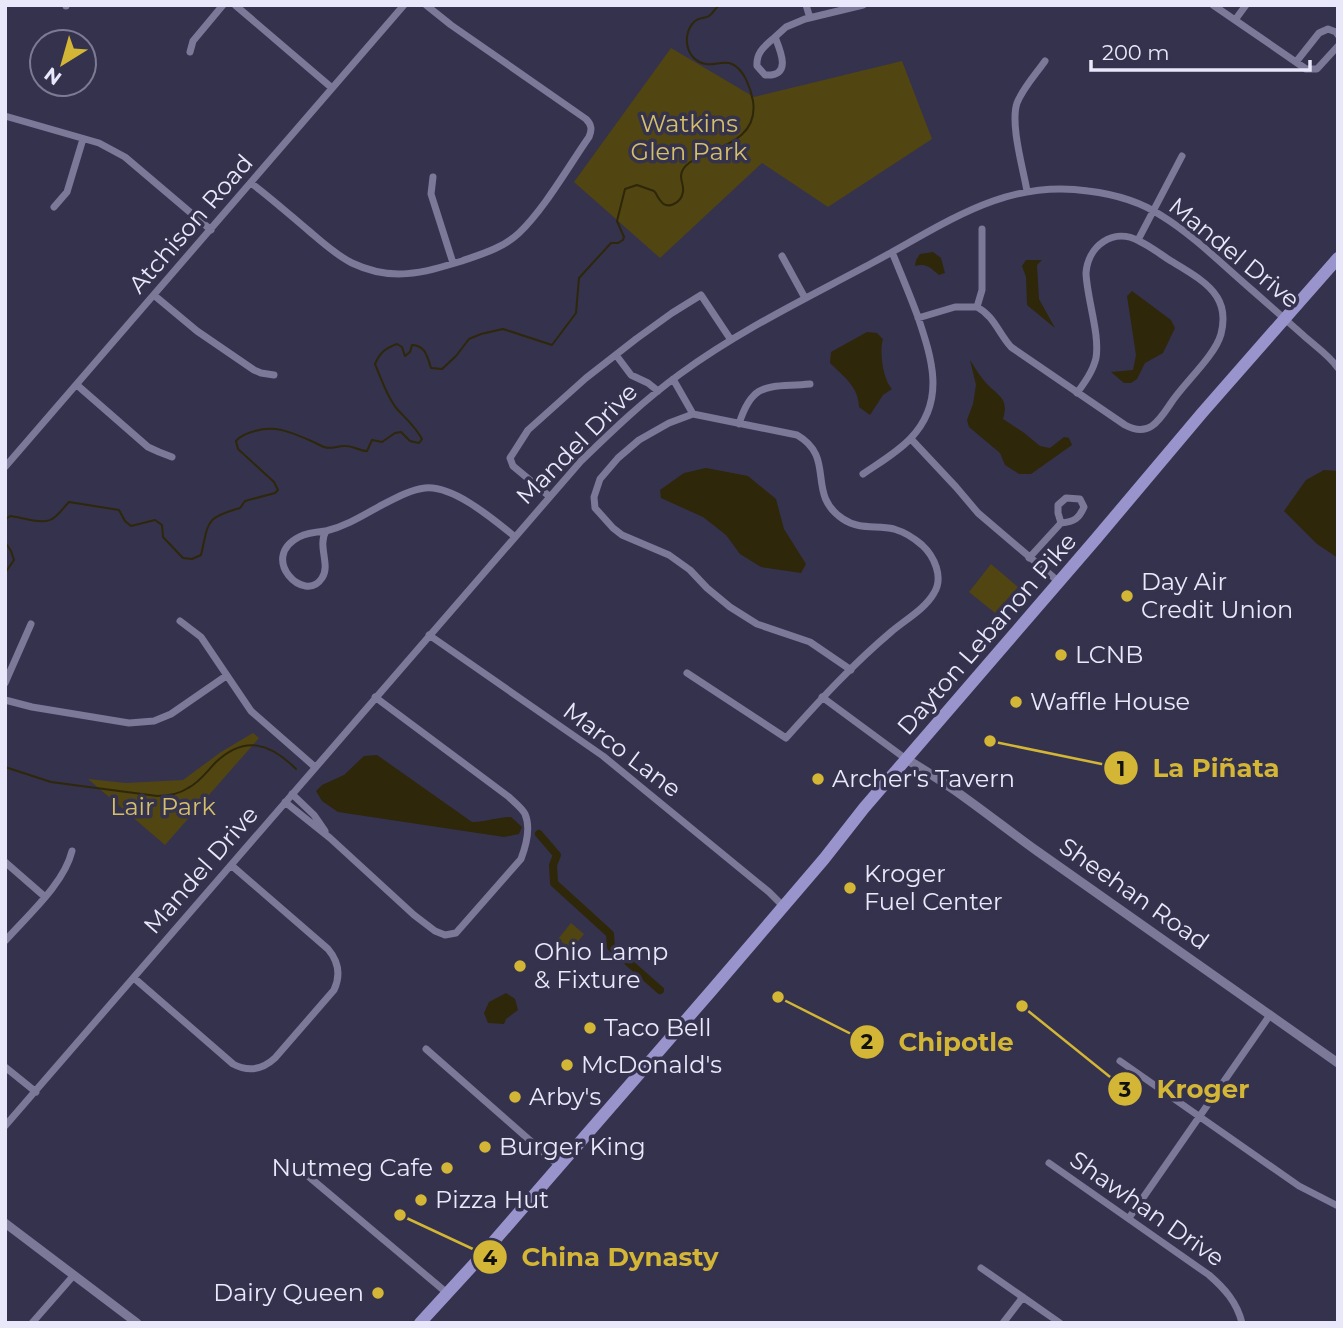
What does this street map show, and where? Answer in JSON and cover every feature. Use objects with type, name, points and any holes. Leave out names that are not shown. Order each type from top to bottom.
[{"type":"main road","name":"Dayton Lebanon Pike","points":[[420,1323],[824,859],[864,808],[1338,258]]},
{"type":"street","points":[[190,52],[193,41],[223,5]]},
{"type":"street","points":[[235,5],[332,88]]},
{"type":"street","name":"Atchison Road","points":[[5,467],[404,5]]},
{"type":"street","points":[[251,183],[330,249],[352,263],[377,272],[419,273],[492,250],[521,231],[589,137],[590,124],[426,5]]},
{"type":"street","points":[[806,5],[810,18]]},
{"type":"street","points":[[775,37],[783,65],[778,72],[769,76],[762,73],[756,62],[760,52],[775,37],[793,24],[863,5]]},
{"type":"street","points":[[1213,5],[1306,69],[1317,69],[1338,46]]},
{"type":"street","points":[[1236,20],[1246,5]]},
{"type":"street","points":[[1296,62],[1319,33],[1328,29],[1338,35]]},
{"type":"street","points":[[1027,191],[1016,128],[1016,109],[1022,93],[1045,61]]},
{"type":"street","points":[[5,116],[99,143],[125,157],[211,230]]},
{"type":"street","points":[[54,207],[67,192],[83,139]]},
{"type":"street","points":[[1138,240],[1182,156]]},
{"type":"street","points":[[433,177],[431,194],[453,263]]},
{"type":"street","name":"Mandel Drive","points":[[5,1126],[549,496],[590,452],[658,391],[731,340],[984,204],[1027,191],[1068,189],[1124,200],[1153,211],[1185,232],[1321,350],[1338,368]]},
{"type":"street","points":[[977,307],[982,290],[982,229]]},
{"type":"street","points":[[918,318],[955,307],[977,307],[987,313],[1011,347],[1077,393],[1130,428],[1143,430],[1161,419],[1219,341],[1223,314],[1216,295],[1192,275],[1138,240],[1119,236],[1098,245],[1087,262],[1086,284],[1096,352],[1093,368],[1077,393]]},
{"type":"street","points":[[863,474],[911,439],[928,412],[933,389],[930,356],[892,253]]},
{"type":"street","points":[[782,256],[805,298]]},
{"type":"street","points":[[549,496],[513,466],[510,458],[519,442],[537,421],[616,355],[671,313],[701,295],[731,340]]},
{"type":"street","points":[[155,296],[197,331],[254,370],[274,374]]},
{"type":"street","points":[[616,355],[631,375],[658,391]]},
{"type":"street","points":[[673,379],[693,414]]},
{"type":"street","points":[[739,424],[752,395],[762,388],[810,384]]},
{"type":"street","points":[[77,385],[148,447],[172,457]]},
{"type":"street","points":[[687,673],[786,738],[822,697],[851,670],[890,632],[923,605],[935,592],[938,579],[936,565],[930,553],[907,534],[893,529],[856,526],[831,509],[823,495],[815,450],[808,442],[797,435],[693,414],[639,440],[618,458],[600,480],[594,497],[595,508],[622,535],[669,555],[690,570],[730,607],[757,624],[810,642],[851,670]]},
{"type":"street","points":[[911,439],[978,513],[1059,582]]},
{"type":"street","points":[[326,531],[322,540],[325,572],[323,577],[320,582],[310,587],[300,585],[285,569],[282,557],[285,549],[300,537],[356,520],[404,494],[426,488],[446,490],[514,536]]},
{"type":"street","points":[[1029,558],[1061,523]]},
{"type":"street","points":[[180,621],[201,637],[251,711],[315,767]]},
{"type":"street","points":[[5,683],[31,624]]},
{"type":"street","name":"Marco Lane","points":[[429,635],[603,756],[764,887],[783,906]]},
{"type":"street","points":[[5,700],[32,708],[129,723],[146,723],[172,714],[226,676]]},
{"type":"street","points":[[285,802],[330,838],[414,915],[435,931],[445,934],[456,933],[521,859],[526,847],[524,813],[509,797],[375,697]]},
{"type":"street","points":[[822,697],[906,760]]},
{"type":"street","name":"Sheehan Road","points":[[906,760],[940,780],[1338,1063]]},
{"type":"street","points":[[292,794],[314,815],[330,838]]},
{"type":"street","points":[[5,942],[65,870],[72,851]]},
{"type":"street","points":[[5,862],[44,896]]},
{"type":"street","points":[[134,978],[239,1067],[250,1069],[264,1066],[284,1049],[334,990],[338,978],[336,959],[328,949],[231,865]]},
{"type":"street","points":[[1129,1218],[1270,1015]]},
{"type":"street","points":[[426,1049],[559,1166]]},
{"type":"street","points":[[1120,1061],[1300,1186],[1338,1206]]},
{"type":"street","points":[[5,1067],[36,1091]]},
{"type":"street","name":"Shawhan Drive","points":[[1049,1163],[1220,1284],[1233,1301],[1242,1323]]},
{"type":"street","points":[[308,1176],[447,1293]]},
{"type":"street","points":[[5,1223],[137,1323]]},
{"type":"street","points":[[981,1268],[1060,1323]]},
{"type":"street","points":[[32,1323],[74,1275]]},
{"type":"street","points":[[1003,1323],[1023,1297]]},
{"type":"green space","name":"Watkins Glen Park","points":[[671,48],[754,97],[902,61],[932,139],[828,207],[762,163],[660,258],[574,182]]},
{"type":"green space","points":[[991,564],[1018,587],[995,613],[969,592]]},
{"type":"green space","name":"Lair Park","points":[[253,733],[259,738],[165,845],[88,779],[126,783],[183,780]]},
{"type":"green space","points":[[571,923],[584,934],[571,950],[558,939]]},
{"type":"shaded area","points":[[933,252],[941,258],[945,273],[939,275],[931,268],[915,266],[920,254]]},
{"type":"shaded area","points":[[1026,260],[1042,260],[1037,265],[1039,299],[1055,328],[1027,305],[1026,277],[1022,266]]},
{"type":"shaded area","points":[[1132,291],[1171,320],[1175,328],[1163,353],[1145,363],[1137,379],[1124,383],[1111,372],[1133,370],[1136,355],[1127,296]]},
{"type":"shaded area","points":[[867,332],[877,333],[883,339],[883,365],[886,379],[892,389],[883,395],[870,415],[859,407],[853,388],[830,363],[831,352]]},
{"type":"shaded area","points":[[970,360],[1002,399],[1005,407],[1003,419],[1040,446],[1050,448],[1064,437],[1069,438],[1072,445],[1031,474],[1019,474],[1005,465],[1000,453],[969,427],[967,420],[976,385]]},
{"type":"shaded area","points":[[706,468],[748,476],[776,499],[784,529],[806,564],[801,573],[761,567],[740,554],[726,535],[703,517],[661,498],[660,490],[684,473]]},
{"type":"shaded area","points":[[1324,470],[1338,471],[1338,558],[1317,544],[1284,511],[1306,480]]},
{"type":"shaded area","points":[[377,755],[472,822],[511,817],[522,827],[519,834],[504,837],[338,812],[322,801],[316,791],[322,785],[344,775],[364,756]]},
{"type":"shaded area","points":[[506,993],[515,999],[518,1010],[506,1019],[504,1024],[488,1023],[484,1013],[489,1002]]},
{"type":"waterway","points":[[5,520],[10,516],[48,521],[69,502],[119,510],[131,526],[155,520],[162,525],[163,537],[183,558],[192,559],[201,555],[207,528],[214,519],[240,508],[245,501],[278,490],[274,482],[238,449],[236,441],[244,434],[276,429],[296,434],[327,448],[349,446],[367,451],[372,440],[382,442],[401,432],[410,441],[419,443],[422,439],[393,404],[375,364],[384,351],[397,344],[402,347],[405,356],[412,345],[417,346],[425,352],[431,368],[442,369],[469,339],[503,329],[552,345],[576,313],[579,278],[611,243],[623,240],[617,221],[625,189],[637,185],[654,191],[666,205],[673,204],[680,199],[683,192],[681,176],[685,167],[734,141],[745,131],[752,118],[753,101],[743,75],[729,63],[699,62],[688,47],[690,27],[697,19],[709,16],[720,5]]},
{"type":"waterway","points":[[5,542],[14,560],[5,573]]},
{"type":"waterway","points":[[5,767],[51,782],[157,796],[185,790],[227,753],[247,745],[267,748],[296,769]]},
{"type":"waterway","points":[[539,834],[557,855],[553,865],[554,883],[610,934],[611,947],[660,990]]},
{"type":"place","name":"Day Air Credit Union","points":[[1127,596]]},
{"type":"place","name":"LCNB","points":[[1061,655]]},
{"type":"place","name":"Waffle House","points":[[1016,702]]},
{"type":"place","name":"La Piñata","points":[[990,741]]},
{"type":"place","name":"Archer's Tavern","points":[[818,779]]},
{"type":"place","name":"Kroger Fuel Center","points":[[850,888]]},
{"type":"place","name":"Ohio Lamp & Fixture","points":[[520,966]]},
{"type":"place","name":"Chipotle","points":[[778,997]]},
{"type":"place","name":"Kroger","points":[[1022,1006]]},
{"type":"place","name":"Taco Bell","points":[[590,1028]]},
{"type":"place","name":"McDonald's","points":[[567,1065]]},
{"type":"place","name":"Arby's","points":[[515,1097]]},
{"type":"place","name":"Burger King","points":[[485,1147]]},
{"type":"place","name":"Nutmeg Cafe","points":[[447,1168]]},
{"type":"place","name":"Pizza Hut","points":[[421,1200]]},
{"type":"place","name":"China Dynasty","points":[[400,1215]]},
{"type":"place","name":"Dairy Queen","points":[[378,1293]]}]
